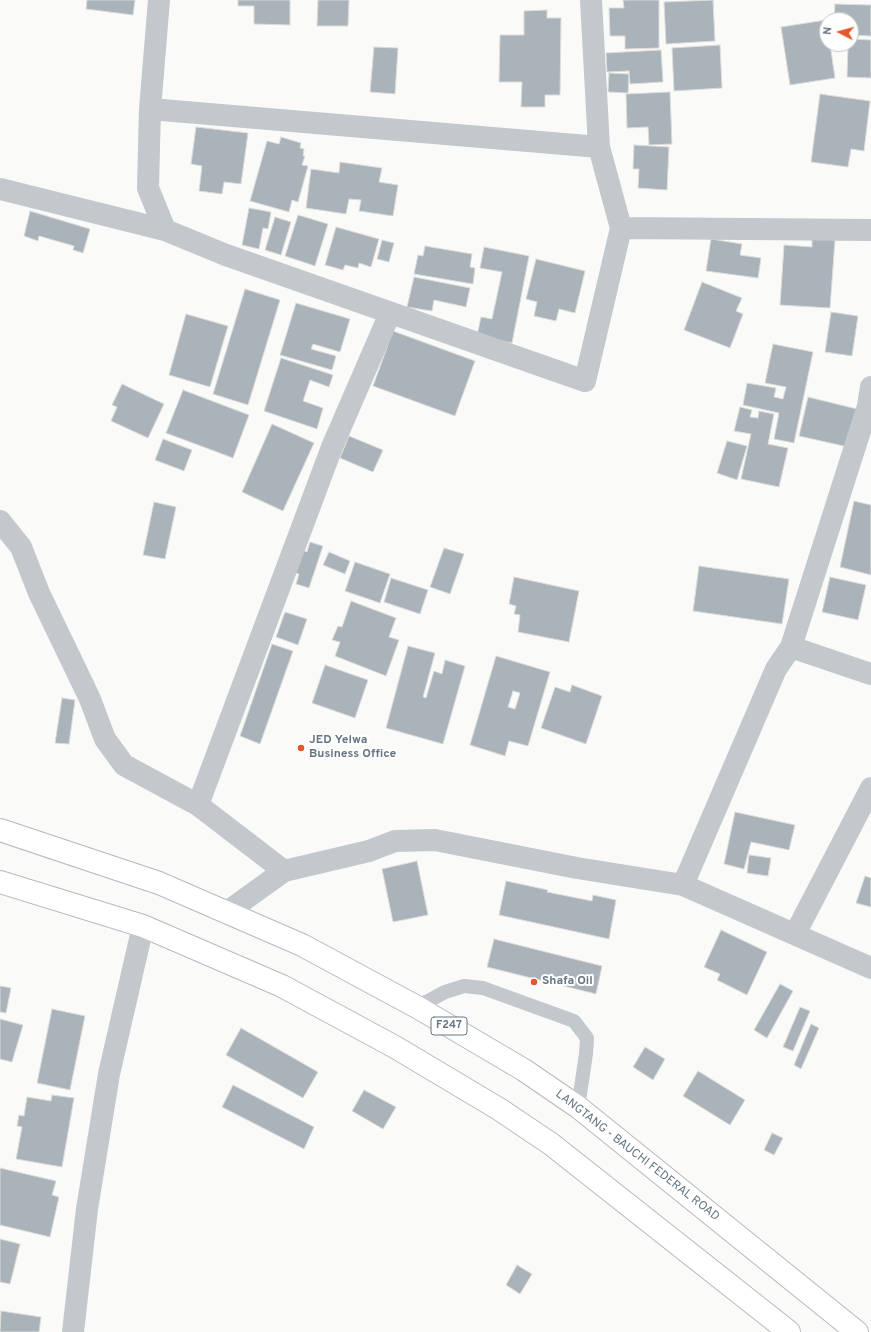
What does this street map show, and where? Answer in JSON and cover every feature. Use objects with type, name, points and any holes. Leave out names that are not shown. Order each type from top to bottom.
[{"type":"main road","name":"LANGTANG - BAUCHI FEDERAL ROAD","points":[[0,830],[159,883],[302,945],[417,1007],[524,1070],[578,1107],[850,1326]]},
{"type":"main road","points":[[0,882],[143,926],[282,986],[395,1047],[499,1109],[551,1144],[789,1332]]},
{"type":"street","points":[[159,0],[150,110],[148,188],[165,230]]},
{"type":"street","points":[[0,190],[165,230],[226,255],[585,381],[621,228],[599,146],[591,0]]},
{"type":"street","points":[[150,110],[599,146]]},
{"type":"street","points":[[621,228],[871,230]]},
{"type":"street","points":[[198,805],[332,447],[390,313]]},
{"type":"street","points":[[683,885],[776,669],[791,647],[868,406],[871,387]]},
{"type":"street","points":[[0,521],[21,547],[38,593],[90,700],[105,739],[124,765],[198,805],[284,872]]},
{"type":"street","points":[[791,647],[871,674]]},
{"type":"street","points":[[795,934],[871,788]]},
{"type":"street","points":[[227,912],[284,872],[369,851],[395,841],[434,840],[577,868],[683,885],[871,968]]},
{"type":"street","points":[[73,1332],[87,1209],[109,1074],[143,926]]},
{"type":"lane","points":[[417,1007],[445,992],[464,986],[483,988],[574,1021],[587,1038],[578,1107]]},
{"type":"building","points":[[87,0],[135,0],[133,15],[86,9]]},
{"type":"building","points":[[238,0],[290,0],[290,25],[254,24],[254,6],[238,6]]},
{"type":"building","points":[[318,0],[349,0],[348,26],[317,26]]},
{"type":"building","points":[[623,0],[659,0],[659,48],[625,49],[625,36],[610,36],[609,8],[624,8]]},
{"type":"building","points":[[713,0],[715,41],[666,44],[664,2]]},
{"type":"building","points":[[835,4],[871,5],[871,36],[859,35],[859,12],[834,12]]},
{"type":"building","points":[[547,10],[547,18],[561,18],[560,95],[545,95],[545,107],[521,107],[522,82],[499,82],[500,35],[524,35],[524,11]]},
{"type":"building","points":[[819,21],[819,52],[831,52],[835,78],[790,85],[781,27]]},
{"type":"building","points":[[859,39],[871,40],[871,78],[847,77],[848,52],[859,52]]},
{"type":"building","points":[[720,45],[722,88],[674,91],[672,48]]},
{"type":"building","points":[[374,47],[398,48],[395,94],[370,92]]},
{"type":"building","points":[[661,50],[663,82],[630,84],[629,71],[607,72],[606,53]]},
{"type":"building","points":[[609,73],[629,74],[628,93],[608,92]]},
{"type":"building","points":[[670,92],[672,144],[649,145],[648,127],[627,128],[626,94]]},
{"type":"building","points":[[820,94],[870,101],[864,151],[851,149],[848,167],[811,162]]},
{"type":"building","points":[[196,127],[248,133],[241,184],[224,182],[222,194],[199,191],[202,166],[191,164]]},
{"type":"building","points":[[281,137],[301,143],[300,148],[304,149],[303,156],[305,156],[302,165],[308,166],[298,202],[292,200],[289,212],[250,201],[267,141],[279,144]]},
{"type":"building","points":[[634,145],[669,147],[667,190],[638,188],[639,169],[633,169]]},
{"type":"building","points":[[340,162],[382,168],[379,182],[398,185],[393,216],[359,211],[361,200],[349,199],[346,214],[306,208],[311,169],[339,173]]},
{"type":"building","points":[[249,208],[271,212],[268,229],[263,228],[259,249],[242,245]]},
{"type":"building","points":[[30,211],[90,229],[83,253],[73,250],[74,246],[39,236],[38,241],[24,236]]},
{"type":"building","points":[[298,215],[328,224],[315,266],[285,256]]},
{"type":"building","points":[[275,217],[291,222],[281,255],[265,250]]},
{"type":"building","points":[[336,227],[379,239],[371,267],[359,263],[358,268],[345,265],[343,270],[325,265]]},
{"type":"building","points":[[812,238],[835,240],[830,308],[780,305],[784,245],[812,247]]},
{"type":"building","points":[[711,239],[742,244],[740,255],[761,258],[758,278],[706,271]]},
{"type":"building","points":[[382,240],[394,243],[389,262],[377,259]]},
{"type":"building","points":[[425,246],[472,254],[470,267],[475,268],[473,284],[414,274],[418,255],[423,256]]},
{"type":"building","points":[[484,247],[529,256],[512,343],[477,336],[481,317],[492,319],[502,272],[480,268]]},
{"type":"building","points":[[536,259],[585,271],[575,313],[559,309],[556,321],[534,316],[537,302],[526,299]]},
{"type":"building","points":[[414,277],[470,288],[466,307],[434,300],[432,311],[407,307]]},
{"type":"building","points":[[702,282],[742,298],[736,311],[743,314],[730,348],[684,330]]},
{"type":"building","points":[[245,289],[280,300],[248,405],[213,394]]},
{"type":"building","points":[[296,303],[350,319],[340,352],[313,344],[311,349],[336,356],[332,370],[280,355]]},
{"type":"building","points":[[831,312],[858,316],[852,356],[825,352]]},
{"type":"building","points":[[186,314],[228,326],[210,387],[169,375]]},
{"type":"building","points":[[393,331],[475,361],[455,416],[373,386]]},
{"type":"building","points":[[773,344],[813,352],[794,443],[774,439],[779,413],[743,405],[747,383],[776,388],[774,397],[783,399],[786,387],[765,383]]},
{"type":"building","points":[[281,358],[333,375],[329,387],[310,380],[303,401],[323,408],[317,429],[264,411]]},
{"type":"building","points":[[122,384],[164,404],[148,438],[111,421],[117,407],[112,405]]},
{"type":"building","points":[[183,390],[249,415],[233,458],[166,433]]},
{"type":"building","points":[[808,397],[857,409],[848,447],[799,436]]},
{"type":"building","points":[[740,407],[752,410],[750,417],[758,418],[759,411],[774,414],[768,444],[788,448],[779,487],[741,479],[751,434],[734,431]]},
{"type":"building","points":[[272,424],[314,443],[283,511],[242,492]]},
{"type":"building","points":[[349,436],[383,450],[373,472],[340,458]]},
{"type":"building","points":[[163,439],[192,450],[184,471],[155,460]]},
{"type":"building","points":[[727,441],[747,446],[737,480],[717,473]]},
{"type":"building","points":[[854,501],[871,505],[871,575],[840,567]]},
{"type":"building","points":[[154,502],[176,507],[165,559],[143,555]]},
{"type":"building","points":[[310,542],[323,546],[309,588],[296,584],[299,574],[294,572],[302,550],[307,552]]},
{"type":"building","points":[[444,548],[464,554],[450,594],[430,587]]},
{"type":"building","points":[[329,552],[350,561],[345,574],[323,565]]},
{"type":"building","points":[[355,562],[390,574],[380,603],[345,591]]},
{"type":"building","points":[[699,566],[789,579],[782,624],[693,611]]},
{"type":"building","points":[[514,577],[579,591],[569,642],[518,632],[520,615],[514,614],[516,606],[509,604]]},
{"type":"building","points":[[830,577],[866,585],[858,620],[822,612]]},
{"type":"building","points":[[391,578],[428,590],[420,614],[384,602]]},
{"type":"building","points":[[351,601],[396,618],[389,637],[399,640],[386,676],[335,656],[340,642],[332,640],[338,626],[342,627]]},
{"type":"building","points":[[285,612],[307,619],[298,645],[276,637]]},
{"type":"building","points":[[272,644],[293,651],[260,744],[240,736]]},
{"type":"building","points":[[408,646],[435,653],[423,697],[426,698],[434,671],[442,674],[445,660],[465,666],[443,744],[386,728]]},
{"type":"building","points":[[496,656],[550,672],[528,746],[509,741],[505,756],[470,745]],"holes":[[[513,691],[520,693],[515,709],[508,707]]]},
{"type":"building","points":[[325,665],[368,680],[355,718],[312,703]]},
{"type":"building","points":[[572,685],[602,696],[586,744],[541,728],[555,687],[570,692]]},
{"type":"building","points":[[62,698],[75,700],[69,744],[55,743]]},
{"type":"building","points":[[735,812],[795,825],[789,850],[751,842],[744,869],[724,864]]},
{"type":"building","points":[[749,855],[771,858],[768,876],[747,873]]},
{"type":"building","points":[[417,861],[428,915],[393,922],[382,869]]},
{"type":"building","points":[[865,876],[871,878],[871,907],[856,903]]},
{"type":"building","points":[[506,881],[548,890],[547,892],[592,901],[593,895],[616,900],[609,939],[499,915]]},
{"type":"building","points":[[721,930],[767,952],[747,995],[717,980],[720,974],[704,967]]},
{"type":"building","points":[[494,939],[602,966],[596,994],[487,967]]},
{"type":"building","points":[[780,984],[793,991],[767,1038],[754,1030]]},
{"type":"building","points":[[0,986],[11,988],[6,1013],[0,1012]]},
{"type":"building","points":[[800,1007],[810,1011],[793,1051],[783,1047]]},
{"type":"building","points":[[52,1009],[85,1016],[70,1090],[37,1083]]},
{"type":"building","points":[[0,1019],[23,1025],[12,1062],[0,1059]]},
{"type":"building","points":[[811,1024],[819,1028],[801,1069],[794,1065]]},
{"type":"building","points":[[241,1028],[318,1072],[303,1098],[226,1055]]},
{"type":"building","points":[[645,1047],[665,1059],[653,1080],[633,1067]]},
{"type":"building","points":[[698,1071],[745,1100],[730,1125],[683,1096]]},
{"type":"building","points":[[233,1085],[314,1127],[304,1149],[222,1107]]},
{"type":"building","points":[[364,1090],[396,1107],[383,1129],[352,1111]]},
{"type":"building","points":[[52,1095],[74,1098],[62,1167],[16,1159],[22,1127],[17,1126],[19,1115],[24,1116],[27,1097],[51,1101]]},
{"type":"building","points":[[772,1133],[783,1138],[774,1155],[764,1150]]},
{"type":"building","points":[[0,1168],[56,1181],[52,1195],[59,1197],[50,1237],[0,1225]]},
{"type":"building","points":[[0,1239],[20,1244],[10,1284],[0,1282]]},
{"type":"building","points":[[517,1265],[532,1274],[520,1294],[506,1285]]},
{"type":"building","points":[[1,1311],[41,1317],[39,1332],[0,1332]]},
{"type":"place","name":"JED Yelwa Business Office","points":[[301,748]]},
{"type":"place","name":"Shafa Oil","points":[[534,982]]}]
